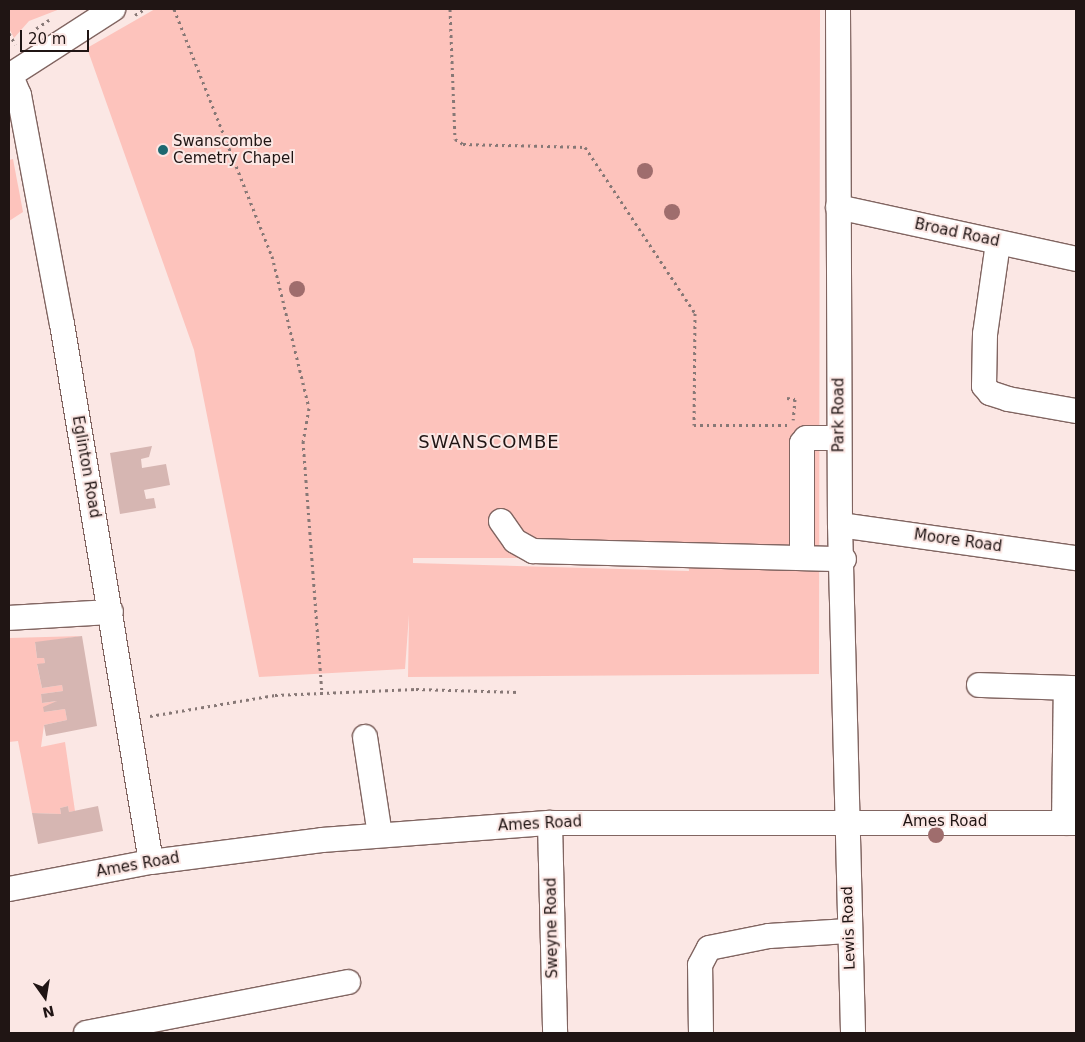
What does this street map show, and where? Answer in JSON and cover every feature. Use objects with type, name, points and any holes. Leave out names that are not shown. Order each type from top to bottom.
[{"type":"street","name":"Park Road","points":[[838,9],[839,438],[840,525],[844,559],[845,822]]},
{"type":"street","points":[[10,75],[120,14]]},
{"type":"street","name":"Eglinton Road","points":[[10,75],[36,182],[111,612],[151,862]]},
{"type":"street","name":"Broad Road","points":[[838,207],[1076,259]]},
{"type":"street","points":[[998,243],[985,334],[984,386],[990,393],[1008,399],[1076,411]]},
{"type":"street","points":[[802,557],[802,443],[806,438],[839,438]]},
{"type":"street","points":[[501,521],[515,541],[533,550],[844,559]]},
{"type":"street","name":"Moore Road","points":[[840,525],[1076,558]]},
{"type":"street","points":[[9,618],[111,612]]},
{"type":"street","points":[[979,685],[1071,688],[1070,823]]},
{"type":"street","points":[[365,737],[380,834]]},
{"type":"street","name":"Lewis Road","points":[[845,822],[852,1033]]},
{"type":"street","name":"Ames Road","points":[[9,889],[151,862],[380,834],[550,823],[1070,823]]},
{"type":"street","name":"Sweyne Road","points":[[550,823],[555,1033]]},
{"type":"street","points":[[701,1033],[700,965],[709,948],[769,936],[848,931]]},
{"type":"street","points":[[86,1033],[348,982]]},
{"type":"path","points":[[120,14],[146,9]]},
{"type":"path","points":[[174,9],[272,256],[309,408],[302,441],[322,693]]},
{"type":"path","points":[[450,9],[455,140],[462,144],[585,147],[695,313],[694,425],[793,425]]},
{"type":"path","points":[[9,33],[16,43],[9,50]]},
{"type":"path","points":[[143,718],[249,698],[416,689],[520,692]]},
{"type":"shaded area","points":[[9,9],[60,9],[29,21],[14,38],[9,28]]},
{"type":"shaded area","points":[[155,9],[820,9],[819,674],[408,677],[409,615],[405,669],[259,677],[194,350],[87,48]],"holes":[[[413,558],[688,558],[689,571],[413,563]]]},
{"type":"shaded area","points":[[13,159],[23,212],[9,221],[9,160]]},
{"type":"shaded area","points":[[82,636],[35,643],[37,658],[44,658],[45,663],[37,665],[42,688],[62,685],[63,691],[41,694],[42,703],[57,701],[44,712],[65,709],[67,720],[44,725],[41,747],[65,742],[75,811],[69,812],[68,806],[60,808],[61,814],[32,813],[18,741],[9,742],[9,638]]},
{"type":"building","points":[[152,446],[149,457],[141,459],[142,468],[166,464],[170,485],[144,490],[146,499],[154,498],[156,508],[120,514],[110,453]]},
{"type":"building","points":[[82,636],[97,726],[46,736],[44,725],[67,720],[65,709],[44,712],[43,707],[57,701],[42,703],[41,694],[63,691],[62,685],[42,688],[37,664],[45,663],[44,658],[37,658],[35,642]]},
{"type":"building","points":[[68,806],[69,812],[98,806],[103,831],[38,844],[32,813],[61,814],[60,808]]},
{"type":"place","name":"Swanscombe Cemetry Chapel","points":[[163,150]]},
{"type":"district","name":"SWANSCOMBE","points":[[489,442]]}]
